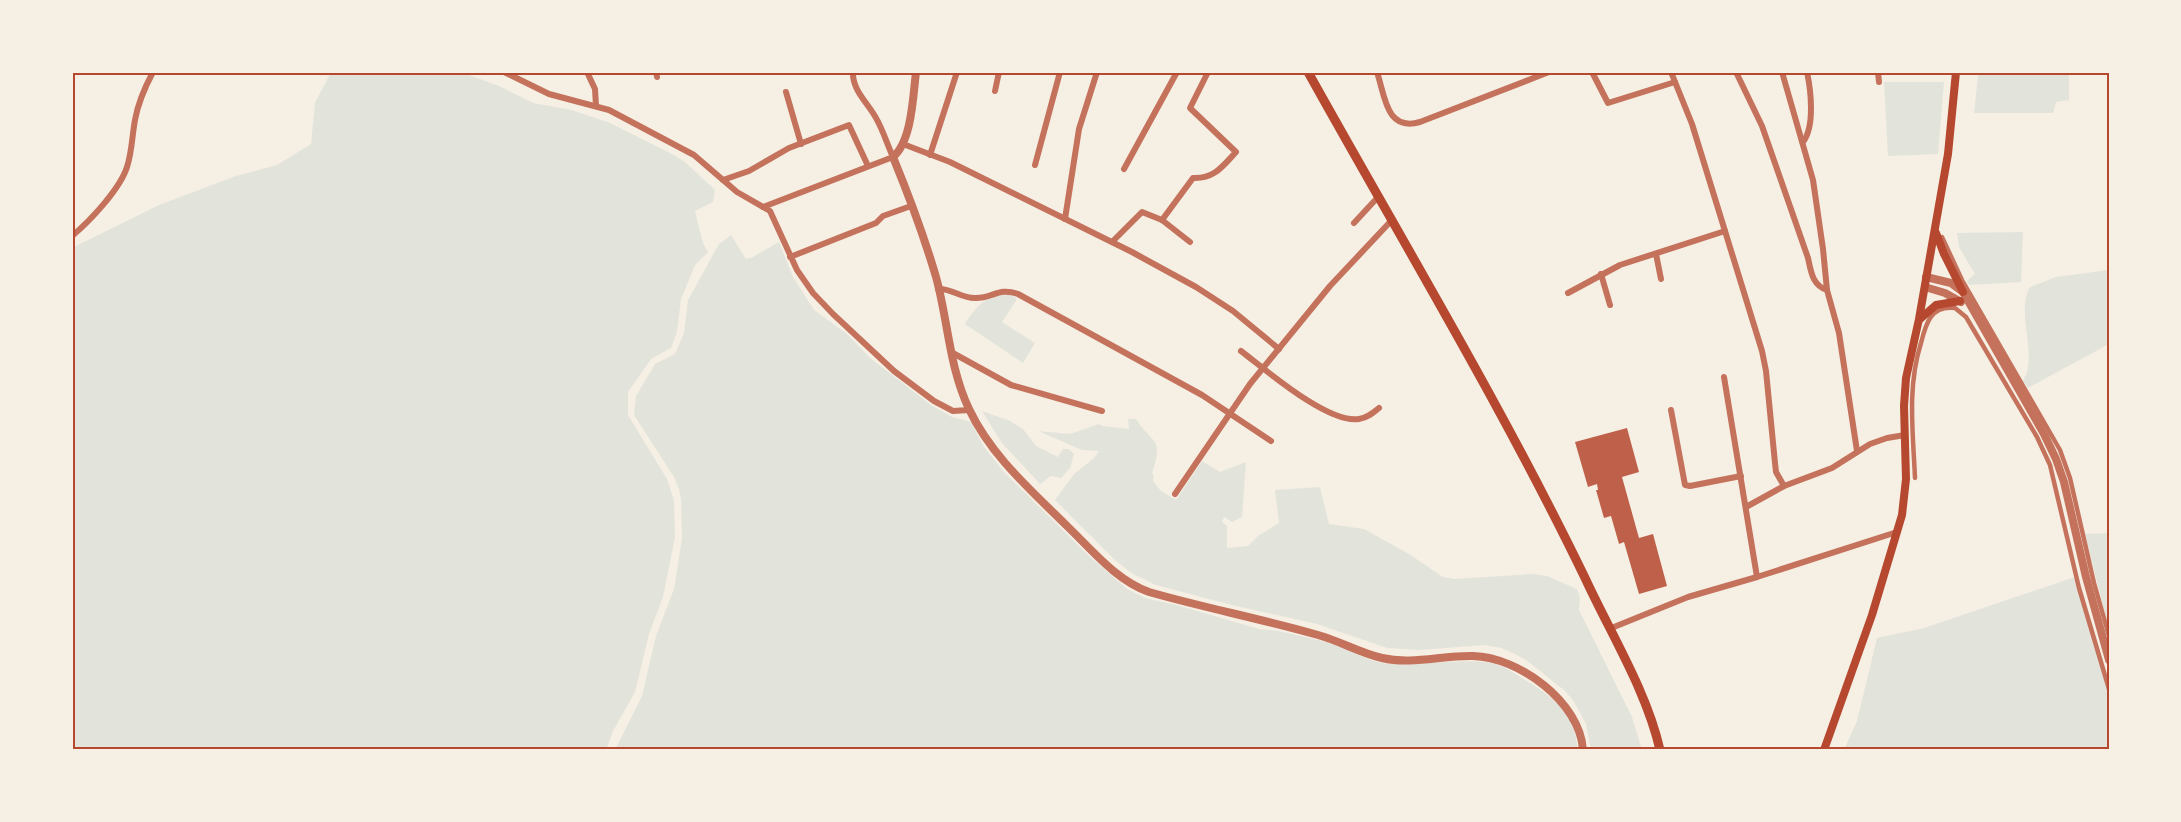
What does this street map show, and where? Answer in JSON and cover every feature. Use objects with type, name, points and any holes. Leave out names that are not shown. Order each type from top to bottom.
[{"type":"main road","points":[[1308,72],[1489,392],[1558,525],[1642,696],[1660,750]]},
{"type":"main road","points":[[1824,750],[1872,615],[1898,532],[1905,489],[1906,378],[1925,287],[1948,154],[1956,72]]},
{"type":"main road","points":[[1919,319],[1936,305],[1962,297],[1935,230]]},
{"type":"street","points":[[72,236],[88,221],[123,177],[130,157],[138,109],[144,89],[153,72]]},
{"type":"street","points":[[504,72],[549,94],[615,113],[682,147],[749,200],[763,207],[773,217],[790,257],[807,286],[824,306],[894,371],[941,406],[956,412],[969,410]]},
{"type":"street","points":[[587,72],[595,89],[596,106]]},
{"type":"street","points":[[852,72],[857,89],[876,118],[911,206],[938,289],[951,352],[969,410],[988,440],[1023,482],[1113,570],[1138,588],[1168,598],[1318,635],[1381,658],[1401,661],[1476,656],[1507,663],[1534,679],[1563,704],[1577,724],[1583,750]]},
{"type":"street","points":[[763,207],[893,157],[903,144],[911,114],[916,72]]},
{"type":"street","points":[[930,155],[957,72]]},
{"type":"street","points":[[995,91],[999,72]]},
{"type":"street","points":[[1035,165],[1060,72]]},
{"type":"street","points":[[1065,219],[1079,129],[1097,72]]},
{"type":"street","points":[[1124,169],[1177,72]]},
{"type":"street","points":[[1162,220],[1193,178],[1206,178],[1219,170],[1236,152],[1190,108],[1208,72]]},
{"type":"street","points":[[1377,72],[1391,115],[1398,123],[1408,124],[1420,122],[1549,72]]},
{"type":"street","points":[[1593,72],[1608,102],[1675,82]]},
{"type":"street","points":[[1671,72],[1692,124],[1764,358],[1776,472],[1784,486]]},
{"type":"street","points":[[1736,72],[1762,126],[1813,277],[1819,286],[1827,290]]},
{"type":"street","points":[[1782,72],[1803,142],[1816,199],[1827,290],[1839,333],[1857,452]]},
{"type":"street","points":[[1803,142],[1807,136],[1810,106],[1807,72]]},
{"type":"street","points":[[1878,72],[1879,82]]},
{"type":"street","points":[[786,92],[801,144]]},
{"type":"street","points":[[723,180],[750,171],[789,148],[849,125],[868,166]]},
{"type":"street","points":[[903,144],[950,162],[1112,242],[1196,287],[1233,311],[1280,349]]},
{"type":"street","points":[[1354,223],[1378,197]]},
{"type":"street","points":[[790,257],[876,223],[883,216],[911,206]]},
{"type":"street","points":[[1112,242],[1142,212],[1162,220],[1190,242]]},
{"type":"street","points":[[1175,494],[1229,413],[1263,368],[1330,286],[1391,221]]},
{"type":"street","points":[[1568,293],[1601,274],[1725,231]]},
{"type":"street","points":[[1942,237],[1962,280],[2060,450],[2070,478],[2109,636]]},
{"type":"street","points":[[1656,254],[1661,279]]},
{"type":"street","points":[[1601,274],[1610,305]]},
{"type":"street","points":[[1926,277],[1951,283],[1973,310],[2044,434],[2064,482],[2088,587],[2109,660]]},
{"type":"street","points":[[1925,287],[1962,297]]},
{"type":"street","points":[[938,289],[947,289],[974,298],[1001,291],[1018,294],[1177,381],[1271,441]]},
{"type":"street","points":[[1915,478],[1911,394],[1915,365],[1929,318],[1940,309],[1953,308],[1960,310],[1966,317],[2037,437],[2050,465],[2077,578],[2109,689]]},
{"type":"street","points":[[1241,351],[1334,416],[1360,419],[1379,408]]},
{"type":"street","points":[[951,352],[1011,385],[1102,411]]},
{"type":"street","points":[[1724,377],[1757,577]]},
{"type":"street","points":[[1671,410],[1685,485],[1741,476]]},
{"type":"street","points":[[1746,507],[1784,486],[1827,470],[1882,440],[1905,435]]},
{"type":"street","points":[[1609,630],[1688,597],[1898,532]]},
{"type":"shaded area","points":[[331,72],[461,72],[499,86],[533,103],[572,110],[610,123],[685,162],[715,190],[713,202],[695,211],[703,243],[708,252],[695,265],[681,299],[677,332],[671,348],[651,359],[628,392],[628,415],[667,479],[674,501],[675,537],[663,597],[649,634],[635,692],[613,731],[606,750],[72,750],[72,269],[74,247],[159,205],[236,176],[277,165],[311,144],[315,103]]},
{"type":"shaded area","points":[[1982,72],[2069,72],[2069,100],[2056,102],[2053,113],[1974,113],[1978,75]]},
{"type":"shaded area","points":[[1884,82],[1944,82],[1938,154],[1888,156]]},
{"type":"shaded area","points":[[2023,232],[2021,282],[1969,285],[1967,281],[1975,274],[1959,247],[1957,233]]},
{"type":"shaded area","points":[[731,235],[746,259],[779,242],[793,277],[814,310],[846,333],[870,358],[931,405],[952,417],[971,422],[984,447],[1004,472],[1088,555],[1127,589],[1145,598],[1259,629],[1279,631],[1331,643],[1371,660],[1387,664],[1474,661],[1492,663],[1506,668],[1560,705],[1575,733],[1578,750],[615,750],[642,696],[656,636],[674,589],[682,539],[679,489],[674,477],[634,415],[636,396],[655,364],[675,354],[684,333],[688,300],[719,244]]},
{"type":"shaded area","points":[[2109,270],[2109,344],[2028,388],[2023,381],[2029,359],[2025,309],[2030,287],[2056,277]]},
{"type":"shaded area","points":[[1009,294],[1017,299],[1002,322],[1035,343],[1023,363],[965,324],[973,312],[988,299]]},
{"type":"shaded area","points":[[982,411],[1010,421],[1023,429],[1036,446],[1058,457],[1063,449],[1069,449],[1074,454],[1070,468],[1061,478],[1051,476],[1040,484],[1002,443]]},
{"type":"shaded area","points":[[1128,419],[1136,419],[1155,442],[1157,453],[1152,473],[1153,481],[1161,491],[1176,500],[1202,461],[1220,472],[1246,462],[1242,517],[1232,522],[1224,517],[1222,522],[1227,526],[1227,548],[1248,546],[1258,536],[1279,523],[1275,490],[1320,487],[1329,524],[1364,529],[1409,554],[1443,577],[1455,579],[1533,574],[1547,576],[1577,589],[1580,598],[1579,610],[1632,717],[1642,750],[1591,750],[1586,724],[1573,700],[1526,660],[1501,648],[1485,645],[1419,650],[1387,648],[1317,624],[1156,585],[1133,574],[1116,561],[1055,500],[1074,474],[1099,451],[1082,450],[1038,431],[1070,434],[1099,424],[1129,429]]},
{"type":"shaded area","points":[[2109,533],[2109,630],[2085,534]]},
{"type":"shaded area","points":[[2075,577],[2109,694],[2109,750],[1844,750],[1857,721],[1877,638],[1924,628]]},
{"type":"building","points":[[1627,428],[1639,472],[1622,477],[1639,538],[1653,534],[1667,586],[1639,594],[1624,542],[1619,544],[1611,516],[1604,518],[1596,490],[1598,490],[1597,484],[1588,487],[1575,442]]}]
